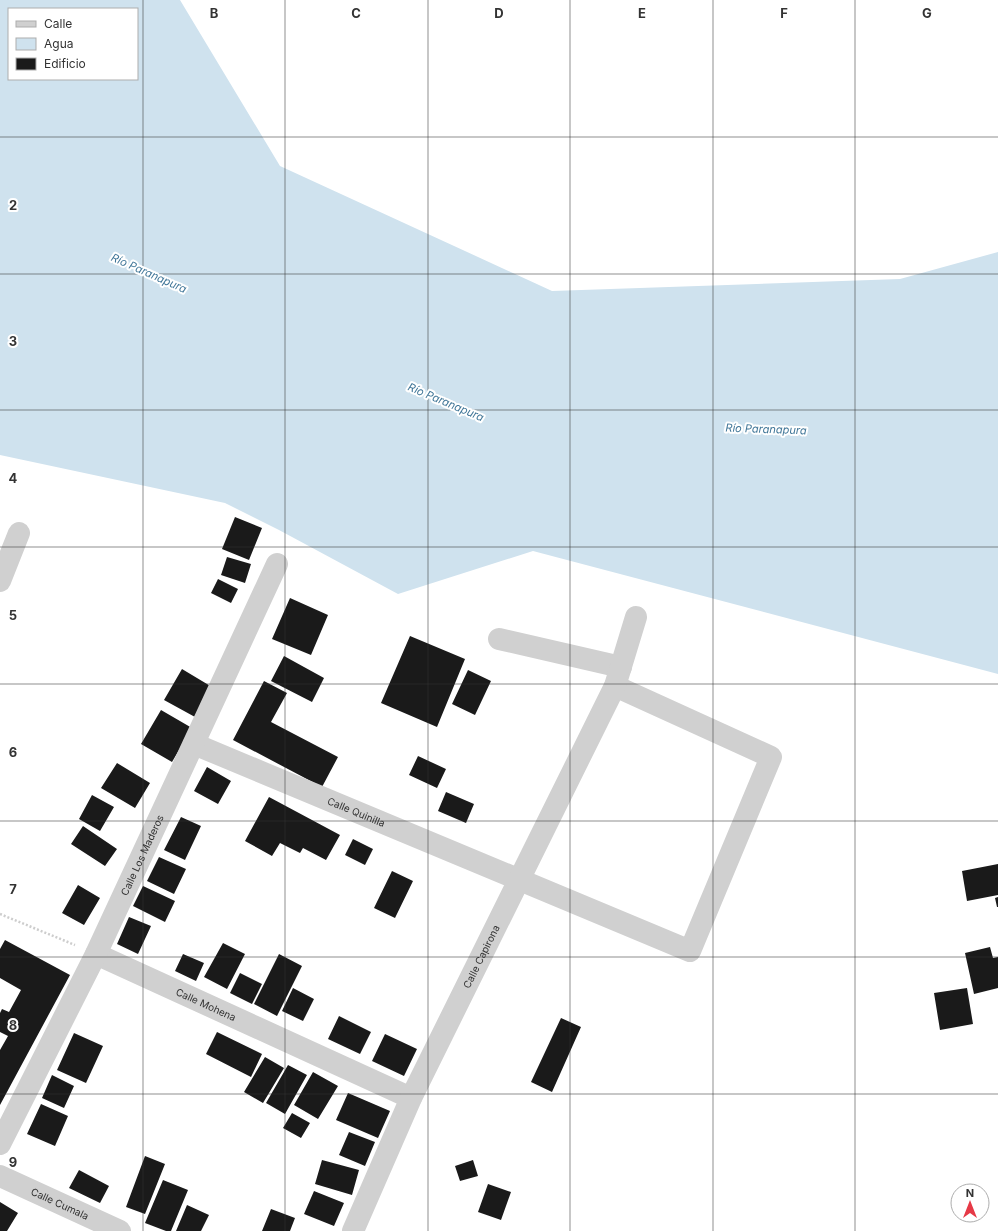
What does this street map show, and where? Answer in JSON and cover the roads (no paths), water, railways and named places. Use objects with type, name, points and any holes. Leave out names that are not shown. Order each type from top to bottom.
[{"type":"street","points":[[0,581],[19,533]]},
{"type":"street","name":"Calle Los Maderos","points":[[0,1144],[96,954],[277,564]]},
{"type":"street","name":"Calle Capirona","points":[[353,1231],[411,1098],[618,676],[636,617]]},
{"type":"street","points":[[499,640],[618,676]]},
{"type":"street","name":"Calle Quinilla","points":[[194,744],[519,878],[690,951],[771,757],[618,676]]},
{"type":"street","name":"Calle Mohena","points":[[96,954],[411,1098]]},
{"type":"street","name":"Calle Cumala","points":[[0,1176],[120,1231]]},
{"type":"water","name":"Río Paranapura","points":[[0,0],[180,0],[280,166],[552,291],[900,279],[998,252],[998,674],[533,551],[398,594],[279,530],[225,503],[0,455]]}]
